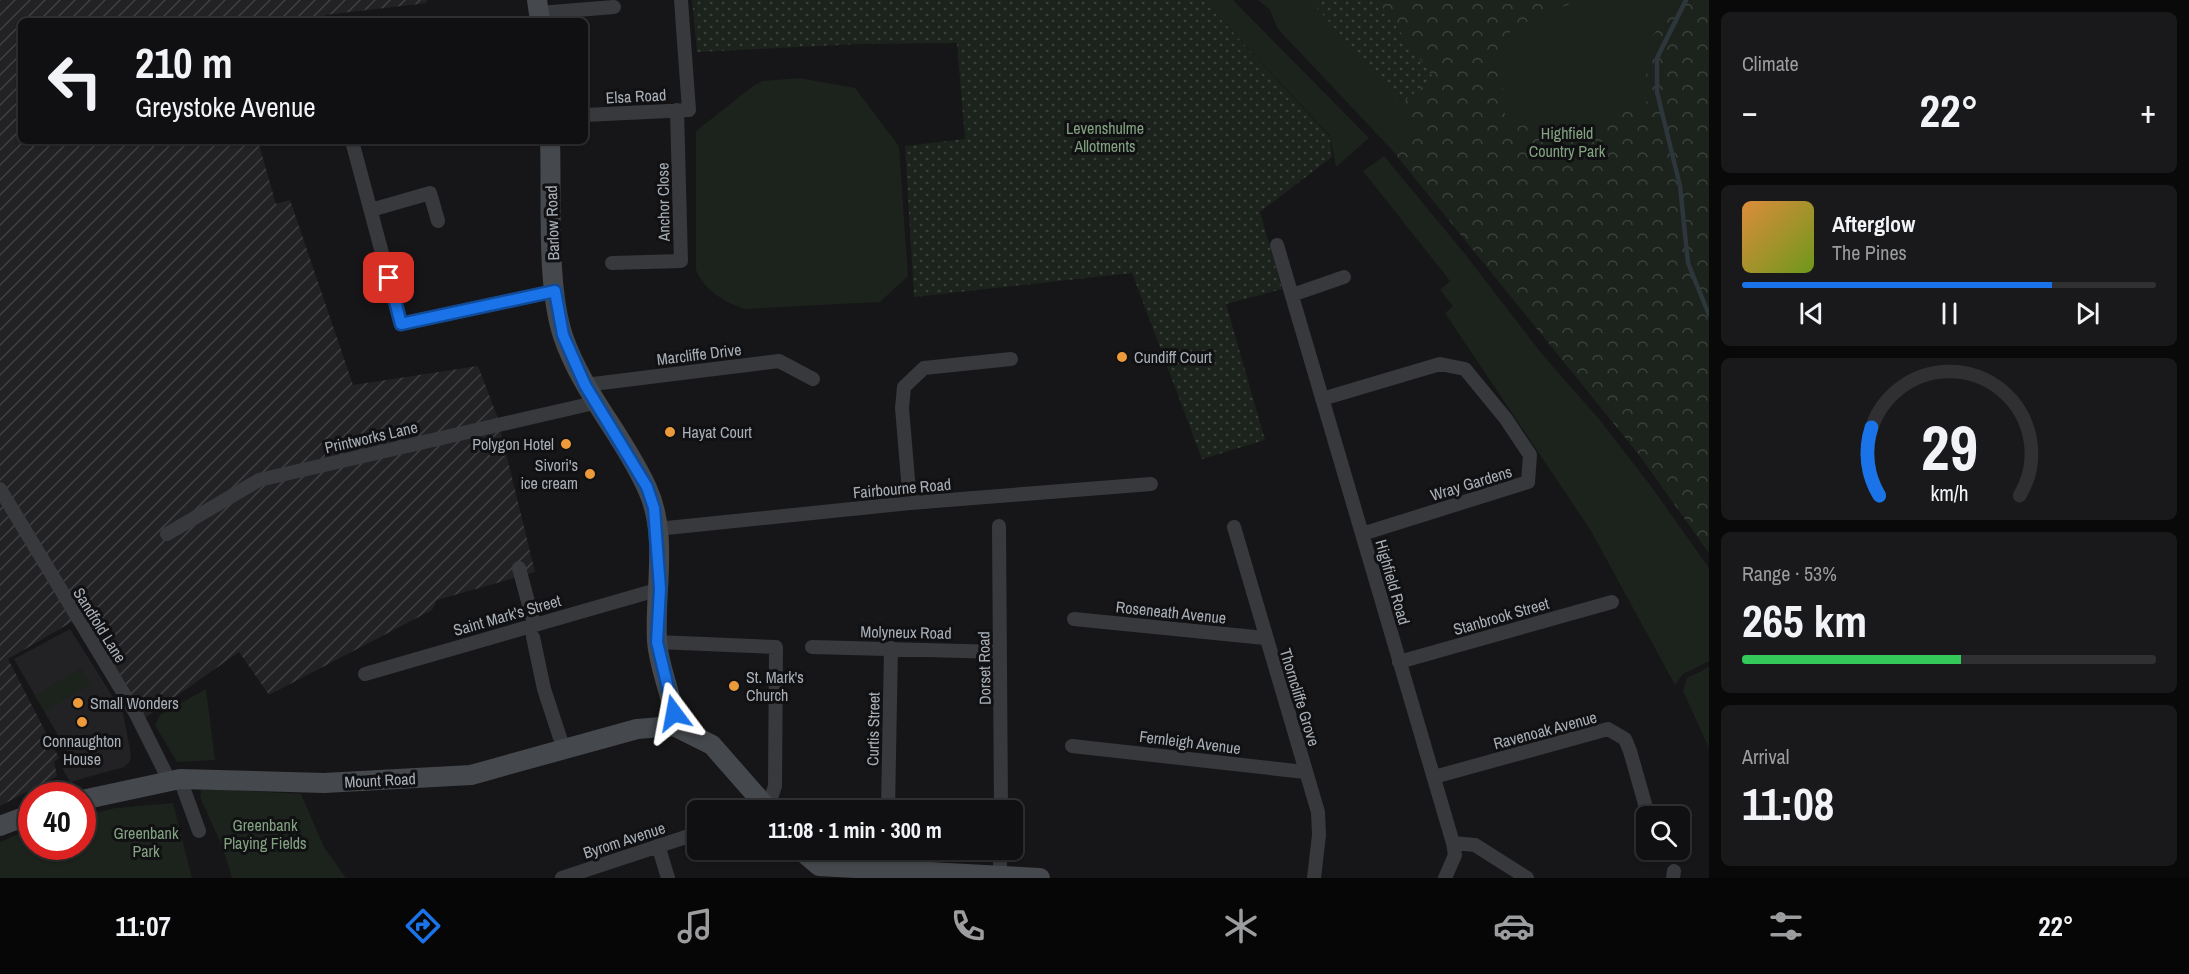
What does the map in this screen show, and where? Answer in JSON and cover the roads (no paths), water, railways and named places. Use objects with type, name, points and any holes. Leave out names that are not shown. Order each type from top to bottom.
[{"type":"main road","name":"Barlow Road","points":[[550,144],[555,291],[563,335],[594,403],[647,487],[654,508],[660,589],[657,642],[673,701],[674,726]]},
{"type":"main road","name":"Mount Road","points":[[96,797],[175,779],[324,783],[471,775],[637,729],[674,726]]},
{"type":"main road","points":[[674,726],[693,733],[712,745],[757,800]]},
{"type":"main road","points":[[0,826],[18,819]]},
{"type":"main road","points":[[808,860],[818,872],[887,869],[1000,874],[1029,878]]},
{"type":"street","points":[[681,0],[683,110]]},
{"type":"street","points":[[539,11],[614,7]]},
{"type":"street","name":"Elsa Road","points":[[588,115],[683,110]]},
{"type":"street","name":"Anchor Close","points":[[612,263],[681,261],[683,110]]},
{"type":"street","points":[[353,144],[401,324],[555,291]]},
{"type":"street","points":[[371,210],[430,193],[438,221]]},
{"type":"street","name":"Highfield Road","points":[[1277,245],[1453,843],[1455,855],[1445,878]]},
{"type":"street","points":[[1292,295],[1344,277]]},
{"type":"street","points":[[910,503],[902,408],[904,387],[924,368],[1011,359]]},
{"type":"street","name":"Marcliffe Drive","points":[[585,385],[779,361],[813,379]]},
{"type":"street","name":"Wray Gardens","points":[[1322,399],[1440,364],[1465,369],[1506,419],[1530,455],[1528,482],[1362,534]]},
{"type":"street","name":"Printworks Lane","points":[[167,534],[260,480],[594,403]]},
{"type":"street","name":"Fairbourne Road","points":[[657,529],[910,503],[1151,484]]},
{"type":"street","name":"Sandfold Lane","points":[[0,489],[175,779],[199,831]]},
{"type":"street","name":"Dorset Road","points":[[999,526],[1001,800]]},
{"type":"street","name":"Thorncliffe Grove","points":[[1234,527],[1318,812],[1319,835],[1314,878]]},
{"type":"street","points":[[519,567],[534,631],[544,689],[564,750]]},
{"type":"street","name":"Saint Mark's Street","points":[[365,674],[534,631],[660,589]]},
{"type":"street","name":"Stanbrook Street","points":[[1399,662],[1612,602]]},
{"type":"street","name":"Roseneath Avenue","points":[[1074,619],[1265,638]]},
{"type":"street","points":[[657,642],[776,647],[775,786],[770,800]]},
{"type":"street","name":"Molyneux Road","points":[[812,647],[1000,652]]},
{"type":"street","name":"Curtis Street","points":[[888,800],[891,648]]},
{"type":"street","name":"Ravenoak Avenue","points":[[1434,777],[1608,729],[1625,739],[1636,793],[1644,806]]},
{"type":"street","name":"Fernleigh Avenue","points":[[1072,746],[1305,772]]},
{"type":"street","name":"Byrom Avenue","points":[[562,878],[687,836]]},
{"type":"street","points":[[1453,843],[1475,845],[1527,878]]},
{"type":"street","points":[[658,845],[668,878]]},
{"type":"street","points":[[887,860],[887,869]]},
{"type":"street","points":[[1000,860],[1000,874]]},
{"type":"waterway","points":[[1686,0],[1657,58],[1657,92],[1680,186],[1688,263],[1709,315]]},
{"type":"place","name":"Cundiff Court","points":[[1122,357]]},
{"type":"place","name":"Hayat Court","points":[[670,432]]},
{"type":"place","name":"Polygon Hotel","points":[[566,444]]},
{"type":"place","name":"Sivori's ice cream","points":[[590,474]]},
{"type":"place","name":"St. Mark's Church","points":[[734,686]]},
{"type":"place","name":"Small Wonders","points":[[78,703]]},
{"type":"place","name":"Connaughton House","points":[[82,722]]},
{"type":"park label","name":"Levenshulme Allotments","points":[[1105,137]]},
{"type":"park label","name":"Highfield Country Park","points":[[1567,142]]},
{"type":"park label","name":"Greenbank Playing Fields","points":[[265,834]]},
{"type":"park label","name":"Greenbank Park","points":[[146,842]]}]
